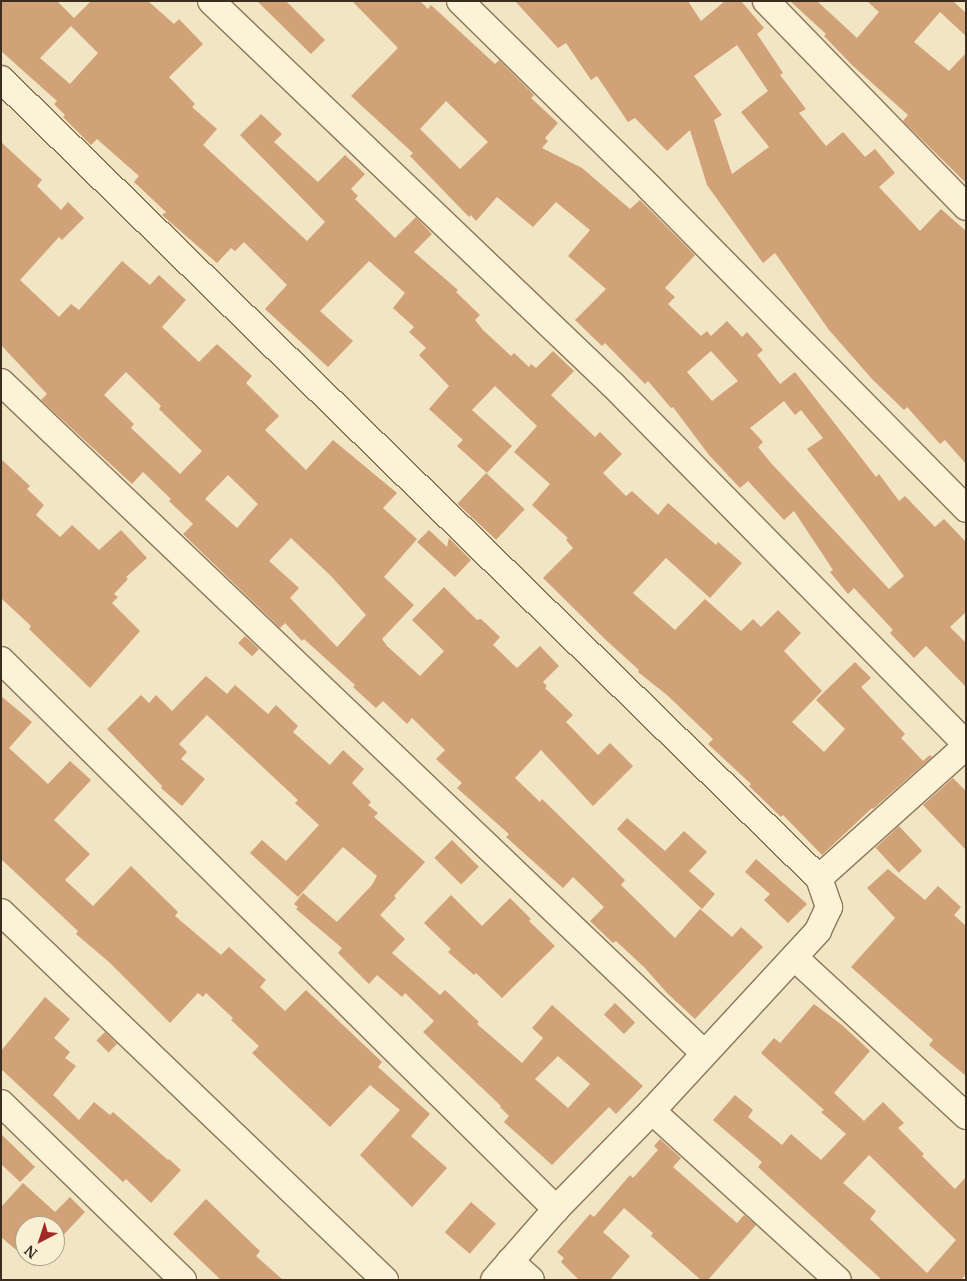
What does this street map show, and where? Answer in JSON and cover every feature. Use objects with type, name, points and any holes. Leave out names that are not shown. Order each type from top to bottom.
[{"type":"street","points":[[211,1],[614,385],[966,745],[819,878]]},
{"type":"street","points":[[460,1],[649,187],[966,509]]},
{"type":"street","points":[[766,1],[966,207]]},
{"type":"street","points":[[1,79],[819,878],[829,907],[818,931],[652,1111],[556,1209],[502,1270],[531,1280]]},
{"type":"street","points":[[1,382],[704,1053]]},
{"type":"street","points":[[1,660],[556,1209]]},
{"type":"street","points":[[1,912],[385,1280]]},
{"type":"street","points":[[795,958],[966,1116]]},
{"type":"street","points":[[1,1103],[183,1280]]},
{"type":"street","points":[[652,1111],[838,1280]]},
{"type":"building","points":[[1,1],[57,1],[74,18],[91,1],[148,1],[174,24],[179,19],[203,44],[169,77],[195,104],[192,107],[217,129],[203,145],[307,241],[325,222],[240,135],[261,114],[282,134],[274,142],[318,182],[345,155],[365,174],[351,189],[358,196],[355,199],[395,238],[416,217],[432,234],[414,252],[458,290],[456,292],[480,315],[475,320],[483,330],[511,356],[514,353],[529,367],[531,364],[536,368],[553,351],[574,371],[551,395],[595,437],[600,432],[622,454],[603,473],[626,496],[632,491],[658,515],[668,503],[716,545],[718,542],[742,563],[710,598],[666,558],[633,593],[675,630],[705,599],[741,631],[753,619],[761,627],[778,610],[801,633],[784,651],[822,691],[792,722],[824,752],[845,729],[816,700],[855,662],[871,678],[861,687],[905,734],[901,738],[923,761],[930,755],[932,757],[872,808],[822,855],[708,744],[713,739],[667,695],[638,672],[639,670],[543,578],[573,548],[566,540],[568,538],[532,505],[550,484],[514,452],[537,426],[495,386],[472,410],[512,446],[487,473],[457,446],[463,440],[429,409],[449,386],[419,355],[426,348],[409,332],[414,327],[393,308],[405,293],[369,261],[320,311],[353,341],[328,367],[265,309],[287,285],[244,242],[235,251],[231,248],[217,263],[162,215],[166,212],[134,182],[139,176],[97,139],[91,145],[63,117],[65,115],[54,104],[57,101],[1,51]],"holes":[[[71,26],[98,53],[70,84],[40,58]]]},
{"type":"building","points":[[257,1],[286,1],[325,40],[311,54]]},
{"type":"building","points":[[352,1],[420,1],[428,9],[431,5],[495,64],[499,60],[534,95],[531,98],[558,123],[545,138],[548,141],[542,148],[582,168],[630,209],[640,200],[695,255],[665,288],[675,297],[668,304],[701,336],[707,331],[711,336],[727,321],[742,337],[747,332],[763,350],[757,355],[780,384],[795,372],[876,477],[879,474],[899,501],[905,496],[935,527],[944,519],[966,542],[966,612],[950,627],[966,643],[966,687],[926,646],[914,658],[890,633],[893,630],[854,588],[848,594],[830,572],[833,570],[794,511],[784,520],[748,481],[740,488],[709,455],[673,407],[671,408],[648,381],[645,384],[605,343],[602,346],[575,320],[606,289],[568,256],[590,230],[556,202],[533,227],[497,197],[476,221],[471,215],[469,217],[410,156],[413,153],[351,96],[398,48]],"holes":[[[446,101],[488,142],[460,169],[420,129]],[[711,351],[738,381],[712,401],[687,372]],[[784,401],[795,415],[801,410],[823,438],[807,449],[904,576],[889,589],[770,462],[758,447],[763,442],[750,428]]]},
{"type":"building","points":[[515,1],[688,1],[701,21],[725,1],[741,1],[764,28],[757,34],[783,73],[780,75],[806,109],[799,113],[826,146],[843,132],[865,157],[875,149],[895,173],[879,187],[920,231],[941,209],[966,231],[966,464],[945,440],[940,444],[907,407],[904,410],[872,379],[829,330],[775,253],[763,263],[707,185],[690,130],[667,151],[635,118],[628,122],[597,76],[591,80],[566,43],[558,48]],"holes":[[[737,45],[768,91],[741,112],[769,147],[732,174],[714,120],[722,115],[694,76]]]},
{"type":"building","points":[[790,1],[817,1],[857,38],[879,12],[867,1],[953,1],[966,13],[966,36],[940,12],[914,42],[949,71],[966,53],[966,183],[903,121],[908,115],[853,66],[824,36],[826,34]]},
{"type":"building","points":[[1,142],[42,180],[37,186],[61,210],[68,202],[84,218],[62,240],[59,237],[20,280],[59,317],[71,304],[79,310],[122,261],[150,285],[159,275],[186,300],[162,327],[199,362],[217,344],[252,376],[246,383],[279,416],[265,430],[306,470],[333,440],[397,493],[383,508],[417,539],[384,577],[414,605],[382,639],[387,646],[420,676],[444,651],[412,620],[444,587],[477,620],[481,619],[500,637],[493,645],[517,668],[540,646],[559,666],[543,682],[547,686],[545,688],[573,715],[566,722],[598,755],[610,743],[633,766],[593,806],[541,750],[515,778],[540,802],[542,799],[625,880],[621,885],[675,938],[700,909],[732,937],[741,927],[763,947],[695,1019],[667,993],[645,968],[616,941],[613,943],[590,921],[604,907],[573,877],[563,888],[506,837],[509,834],[457,788],[462,783],[436,759],[445,750],[412,718],[407,724],[383,701],[376,708],[353,687],[355,685],[304,639],[302,641],[285,623],[280,628],[183,534],[193,524],[169,501],[171,499],[143,472],[132,484],[41,400],[47,394],[1,345]],"holes":[[[126,372],[161,406],[159,409],[202,451],[180,474],[131,428],[134,424],[104,395]],[[228,475],[258,504],[237,528],[205,499]],[[291,538],[331,576],[366,615],[337,647],[290,598],[299,588],[269,561]]]},
{"type":"building","points":[[1,459],[30,486],[27,489],[44,505],[36,515],[60,537],[72,525],[99,550],[121,530],[147,558],[126,577],[128,579],[114,594],[118,597],[112,603],[140,631],[90,688],[29,629],[31,626],[1,598]]},
{"type":"building","points":[[486,473],[525,509],[496,540],[457,504]]},
{"type":"building","points":[[429,530],[447,547],[449,538],[471,560],[455,577],[417,542]]},
{"type":"building","points":[[245,636],[259,649],[252,656],[238,643]]},
{"type":"building","points":[[206,676],[227,694],[235,685],[268,714],[276,705],[298,726],[293,732],[330,765],[343,750],[364,769],[352,783],[371,802],[368,805],[378,813],[374,817],[425,862],[394,896],[396,898],[380,915],[405,939],[392,953],[440,995],[445,990],[479,1022],[477,1024],[522,1063],[543,1038],[532,1028],[552,1005],[643,1086],[616,1114],[609,1107],[552,1165],[504,1122],[509,1116],[501,1106],[423,1032],[434,1021],[405,993],[402,997],[377,975],[369,984],[338,953],[342,948],[296,909],[298,907],[294,904],[303,893],[337,922],[372,885],[377,876],[343,847],[298,897],[250,853],[262,840],[286,861],[319,825],[295,803],[298,800],[207,715],[179,744],[187,752],[181,759],[205,779],[182,806],[161,788],[162,786],[107,729],[141,695],[149,703],[156,695],[172,711]],"holes":[[[558,1056],[590,1084],[568,1108],[535,1079]]]},
{"type":"building","points":[[1,696],[32,722],[9,748],[48,784],[70,761],[91,780],[54,820],[90,854],[65,880],[93,906],[131,866],[178,912],[175,916],[221,955],[229,947],[266,980],[260,987],[285,1011],[306,990],[382,1062],[378,1067],[430,1114],[411,1136],[447,1168],[412,1207],[360,1155],[400,1110],[370,1085],[330,1127],[252,1053],[259,1046],[206,993],[203,997],[198,993],[170,1023],[109,962],[76,934],[78,931],[1,859]]},
{"type":"building","points":[[953,778],[966,791],[966,850],[923,805]]},
{"type":"building","points":[[627,818],[665,851],[684,831],[707,852],[689,871],[715,894],[702,909],[617,829]]},
{"type":"building","points":[[899,826],[922,851],[899,873],[876,848]]},
{"type":"building","points":[[452,840],[479,867],[461,885],[434,858]]},
{"type":"building","points":[[756,859],[807,904],[788,923],[764,900],[770,894],[745,872]]},
{"type":"building","points":[[888,869],[925,900],[938,886],[961,907],[954,915],[966,926],[966,1076],[929,1045],[933,1040],[851,967],[895,918],[867,888]]},
{"type":"building","points":[[451,895],[482,926],[510,898],[531,919],[529,921],[555,946],[502,998],[476,973],[474,975],[448,952],[451,949],[424,923]]},
{"type":"building","points":[[45,997],[70,1019],[54,1038],[70,1052],[65,1058],[76,1066],[53,1095],[79,1120],[94,1102],[110,1115],[113,1112],[181,1170],[151,1203],[126,1179],[123,1182],[1,1069],[1,1051]]},
{"type":"building","points":[[615,1003],[635,1022],[624,1034],[604,1015]]},
{"type":"building","points":[[814,1004],[842,1025],[870,1051],[834,1093],[864,1121],[883,1102],[904,1123],[898,1128],[924,1154],[922,1156],[955,1189],[966,1177],[966,1274],[961,1280],[882,1280],[758,1167],[762,1162],[713,1120],[735,1095],[753,1110],[748,1117],[782,1145],[791,1134],[821,1160],[846,1134],[821,1112],[824,1110],[761,1053],[774,1038],[780,1043]],"holes":[[[869,1155],[956,1240],[927,1273],[870,1219],[876,1211],[843,1183]]]},
{"type":"building","points":[[105,1032],[117,1044],[109,1053],[97,1040]]},
{"type":"building","points":[[1,1134],[35,1167],[20,1182],[1,1164]]},
{"type":"building","points":[[660,1139],[681,1158],[673,1167],[737,1223],[744,1215],[756,1225],[708,1280],[701,1280],[651,1236],[653,1233],[624,1208],[603,1232],[630,1256],[610,1280],[579,1280],[561,1262],[564,1258],[557,1252],[590,1214],[594,1217],[630,1175],[633,1178],[658,1150],[654,1146]]},
{"type":"building","points":[[23,1183],[55,1212],[70,1197],[85,1212],[65,1233],[65,1216],[15,1216],[15,1249],[1,1237],[1,1207]]},
{"type":"building","points":[[206,1199],[260,1251],[256,1256],[283,1280],[221,1280],[173,1234]]},
{"type":"building","points":[[471,1202],[496,1224],[470,1254],[445,1232]]}]
